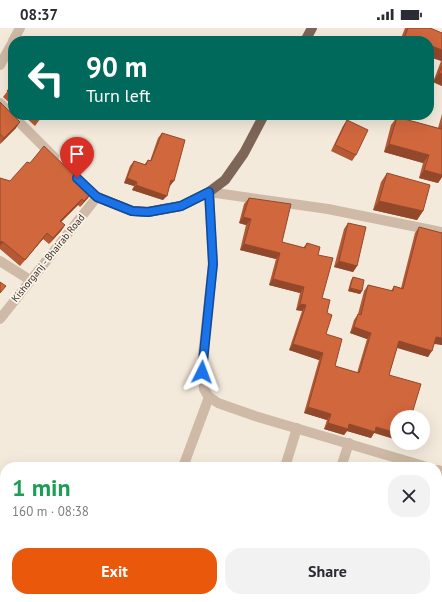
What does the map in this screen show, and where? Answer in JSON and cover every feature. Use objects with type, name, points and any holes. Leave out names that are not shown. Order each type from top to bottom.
[{"type":"main road","points":[[97,197],[132,211],[148,212],[181,206],[209,192],[225,180],[244,153],[261,120]]},
{"type":"street","points":[[0,65],[8,50]]},
{"type":"street","points":[[0,103],[8,111]]},
{"type":"street","points":[[17,120],[61,164]]},
{"type":"street","points":[[77,178],[97,197]]},
{"type":"street","points":[[410,462],[218,403],[209,397],[204,389],[202,364],[213,264],[209,192],[305,205],[442,232]]},
{"type":"street","name":"Kishorganj - Bhairab Road","points":[[0,319],[97,197]]},
{"type":"street","points":[[0,261],[30,280]]},
{"type":"street","points":[[185,462],[209,397]]},
{"type":"street","points":[[287,462],[297,428]]},
{"type":"street","points":[[343,462],[349,444]]},
{"type":"building","points":[[408,28],[430,28],[442,33],[442,50],[434,47],[434,36],[405,36]]},
{"type":"building","points":[[442,66],[442,74],[439,73]]},
{"type":"building","points":[[0,102],[8,110],[8,120],[18,120],[20,122],[4,138],[0,134]]},
{"type":"building","points":[[347,120],[368,130],[356,155],[335,145]]},
{"type":"building","points":[[396,120],[408,120],[441,129],[442,125],[442,175],[424,170],[429,155],[389,144]]},
{"type":"building","points":[[162,133],[185,140],[174,181],[171,180],[167,196],[136,185],[137,182],[127,178],[134,161],[146,165],[148,160],[151,161]]},
{"type":"building","points":[[44,146],[92,192],[84,201],[82,199],[60,221],[65,225],[53,238],[47,233],[25,260],[0,241],[0,178],[10,181],[27,162],[30,163]]},
{"type":"building","points":[[387,173],[430,185],[423,211],[379,201]]},
{"type":"building","points":[[249,198],[291,204],[282,242],[305,248],[307,243],[320,247],[318,255],[333,258],[322,298],[330,300],[327,313],[332,315],[326,334],[342,339],[335,366],[359,373],[371,333],[354,327],[358,314],[361,315],[368,285],[393,291],[394,286],[403,289],[419,227],[442,233],[442,338],[436,337],[432,351],[399,341],[389,375],[421,384],[413,410],[390,410],[390,431],[376,427],[375,432],[349,424],[348,429],[328,423],[331,414],[308,407],[323,353],[293,344],[306,305],[300,304],[304,287],[273,279],[280,253],[244,244],[251,219],[243,217]]},
{"type":"building","points":[[348,223],[366,227],[357,266],[339,261]]},
{"type":"building","points":[[353,277],[364,280],[362,291],[350,288]]},
{"type":"building","points":[[0,282],[6,286],[0,293]]},
{"type":"route","points":[[77,178],[97,197],[132,211],[148,212],[181,206],[209,192],[213,264],[202,372]]}]
